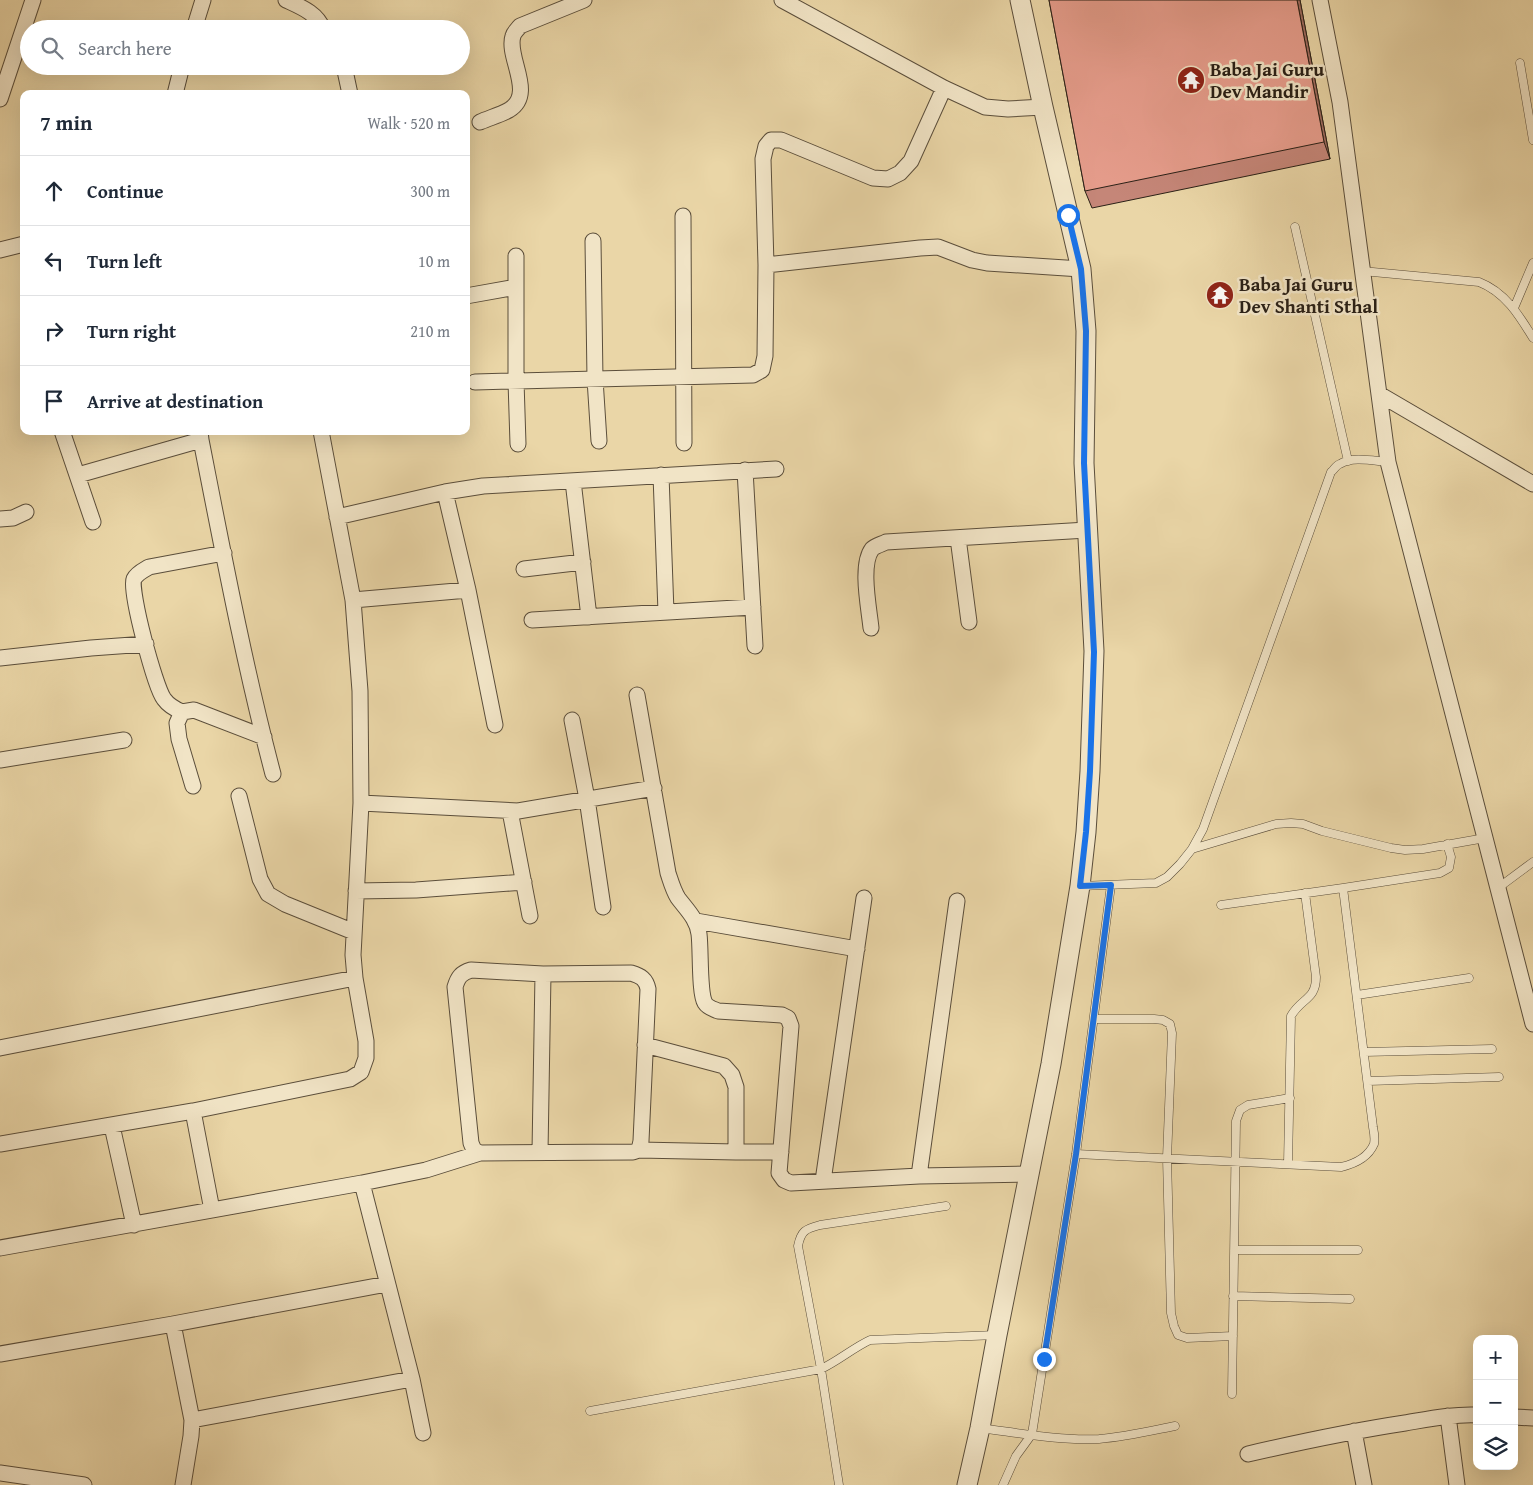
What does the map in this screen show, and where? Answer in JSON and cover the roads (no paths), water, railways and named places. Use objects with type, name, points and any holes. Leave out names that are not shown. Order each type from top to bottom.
[{"type":"street","points":[[28,20],[33,0]]},
{"type":"street","points":[[197,20],[203,0]]},
{"type":"street","points":[[286,0],[309,11],[320,20]]},
{"type":"street","points":[[480,122],[510,110],[518,101],[521,90],[512,46],[513,35],[520,26],[584,0]]},
{"type":"street","points":[[782,0],[944,88],[985,107],[1008,109],[1043,107]]},
{"type":"street","points":[[968,1485],[1051,1064],[1080,886],[1090,771],[1094,652],[1084,463],[1086,331],[1081,269],[1020,0]]},
{"type":"street","points":[[1320,0],[1340,102],[1388,462],[1533,1024]]},
{"type":"street","points":[[0,100],[20,45]]},
{"type":"street","points":[[175,90],[179,75]]},
{"type":"street","points":[[346,75],[349,90]]},
{"type":"street","points":[[475,382],[753,375],[762,370],[765,356],[766,265],[763,159],[766,146],[771,140],[781,140],[873,178],[888,179],[900,173],[911,161],[944,88]]},
{"type":"street","points":[[683,216],[684,443]]},
{"type":"street","points":[[593,241],[594,379],[599,441]]},
{"type":"street","points":[[0,250],[20,245]]},
{"type":"street","points":[[766,265],[938,247],[972,260],[987,263],[1081,269]]},
{"type":"street","points":[[516,256],[518,444]]},
{"type":"street","points":[[470,295],[516,287]]},
{"type":"street","points":[[1379,394],[1533,484]]},
{"type":"street","points":[[63,435],[93,522]]},
{"type":"street","points":[[0,1144],[112,1126],[350,1079],[362,1072],[366,1058],[366,1041],[355,978],[354,932],[361,803],[360,691],[353,600],[322,435]]},
{"type":"street","points":[[78,475],[200,436],[273,774]]},
{"type":"street","points":[[337,517],[445,492],[483,486],[776,469]]},
{"type":"street","points":[[746,470],[755,646]]},
{"type":"street","points":[[661,476],[666,612]]},
{"type":"street","points":[[573,481],[589,617]]},
{"type":"street","points":[[445,492],[468,590],[495,724]]},
{"type":"street","points":[[0,519],[13,518],[26,512]]},
{"type":"street","points":[[871,628],[866,560],[873,548],[886,542],[1088,530]]},
{"type":"street","points":[[958,538],[969,622]]},
{"type":"street","points":[[224,553],[149,567],[134,579],[132,589],[158,686],[163,698],[171,707],[182,712],[194,710],[264,737]]},
{"type":"street","points":[[524,569],[583,562]]},
{"type":"street","points":[[353,600],[468,590]]},
{"type":"street","points":[[532,620],[753,607]]},
{"type":"street","points":[[0,658],[146,644]]},
{"type":"street","points":[[637,695],[668,873],[672,887],[696,921],[699,933],[705,1003],[710,1008],[718,1011],[782,1015],[788,1018],[791,1026],[779,1173],[784,1180],[791,1184],[919,1176],[1029,1174]]},
{"type":"street","points":[[182,712],[177,723],[178,739],[193,786]]},
{"type":"street","points":[[572,720],[587,799],[603,907]]},
{"type":"street","points":[[0,760],[124,740]]},
{"type":"street","points":[[361,803],[518,811],[654,788]]},
{"type":"street","points":[[239,796],[260,878],[268,894],[284,904],[354,932]]},
{"type":"street","points":[[510,811],[530,916]]},
{"type":"street","points":[[356,891],[416,890],[524,882]]},
{"type":"street","points":[[823,1181],[864,898]]},
{"type":"street","points":[[919,1176],[958,901]]},
{"type":"street","points":[[696,921],[857,949]]},
{"type":"street","points":[[480,1153],[474,1150],[471,1144],[455,987],[457,979],[462,973],[471,970],[543,974],[631,973],[641,976],[646,981],[648,989],[639,1150]]},
{"type":"street","points":[[540,1152],[543,974]]},
{"type":"street","points":[[0,1048],[355,978]]},
{"type":"street","points":[[645,1045],[724,1066],[732,1075],[736,1087],[736,1152]]},
{"type":"street","points":[[194,1110],[212,1210]]},
{"type":"street","points":[[112,1126],[134,1225]]},
{"type":"street","points":[[0,1248],[362,1183],[426,1170],[480,1153],[633,1152],[639,1150],[781,1152]]},
{"type":"street","points":[[362,1183],[412,1379],[423,1433]]},
{"type":"street","points":[[0,1354],[387,1284]]},
{"type":"street","points":[[173,1324],[192,1420],[183,1485]]},
{"type":"street","points":[[192,1420],[412,1379]]},
{"type":"street","points":[[1248,1454],[1354,1431],[1448,1416],[1473,1415]]},
{"type":"street","points":[[1448,1416],[1457,1485]]},
{"type":"street","points":[[1518,1417],[1533,1418]]},
{"type":"street","points":[[1354,1431],[1364,1485]]},
{"type":"street","points":[[0,1473],[84,1485]]},
{"type":"lane","points":[[1520,63],[1533,140]]},
{"type":"lane","points":[[1295,227],[1348,461]]},
{"type":"lane","points":[[1514,308],[1533,263]]},
{"type":"lane","points":[[1362,270],[1479,282],[1494,289],[1506,298],[1533,338]]},
{"type":"lane","points":[[1080,886],[1156,883],[1167,877],[1192,849],[1203,829],[1331,472],[1339,464],[1348,461],[1388,462]]},
{"type":"lane","points":[[1192,849],[1276,824],[1291,823],[1303,824],[1322,831],[1406,850],[1485,838]]},
{"type":"lane","points":[[1221,905],[1440,873],[1449,868],[1451,857],[1447,844]]},
{"type":"lane","points":[[1498,888],[1533,862]]},
{"type":"lane","points":[[1003,1485],[1016,1456],[1032,1434],[1076,1154],[1111,885]]},
{"type":"lane","points":[[1076,1154],[1341,1167],[1355,1163],[1366,1156],[1374,1143],[1374,1127],[1343,888]]},
{"type":"lane","points":[[1288,1164],[1291,1016],[1295,1008],[1312,994],[1316,986],[1305,893]]},
{"type":"lane","points":[[1357,995],[1469,978]]},
{"type":"lane","points":[[1094,1018],[1154,1018],[1164,1020],[1170,1024],[1172,1033],[1167,1158],[1171,1313],[1178,1335],[1187,1338],[1232,1336]]},
{"type":"lane","points":[[1364,1052],[1492,1049]]},
{"type":"lane","points":[[1368,1081],[1499,1077]]},
{"type":"lane","points":[[1232,1394],[1236,1122],[1240,1110],[1248,1105],[1290,1098]]},
{"type":"lane","points":[[839,1485],[821,1369],[798,1246],[801,1235],[809,1228],[820,1225],[946,1206]]},
{"type":"lane","points":[[1234,1250],[1358,1250]]},
{"type":"lane","points":[[1233,1296],[1350,1299]]},
{"type":"lane","points":[[590,1410],[821,1369],[870,1340],[997,1335]]},
{"type":"lane","points":[[980,1428],[1076,1439],[1097,1439],[1175,1426]]},
{"type":"place","name":"Baba Jai Guru Dev Mandir","points":[[1191,80]]},
{"type":"place","name":"Baba Jai Guru Dev Shanti Sthal","points":[[1220,295]]}]
